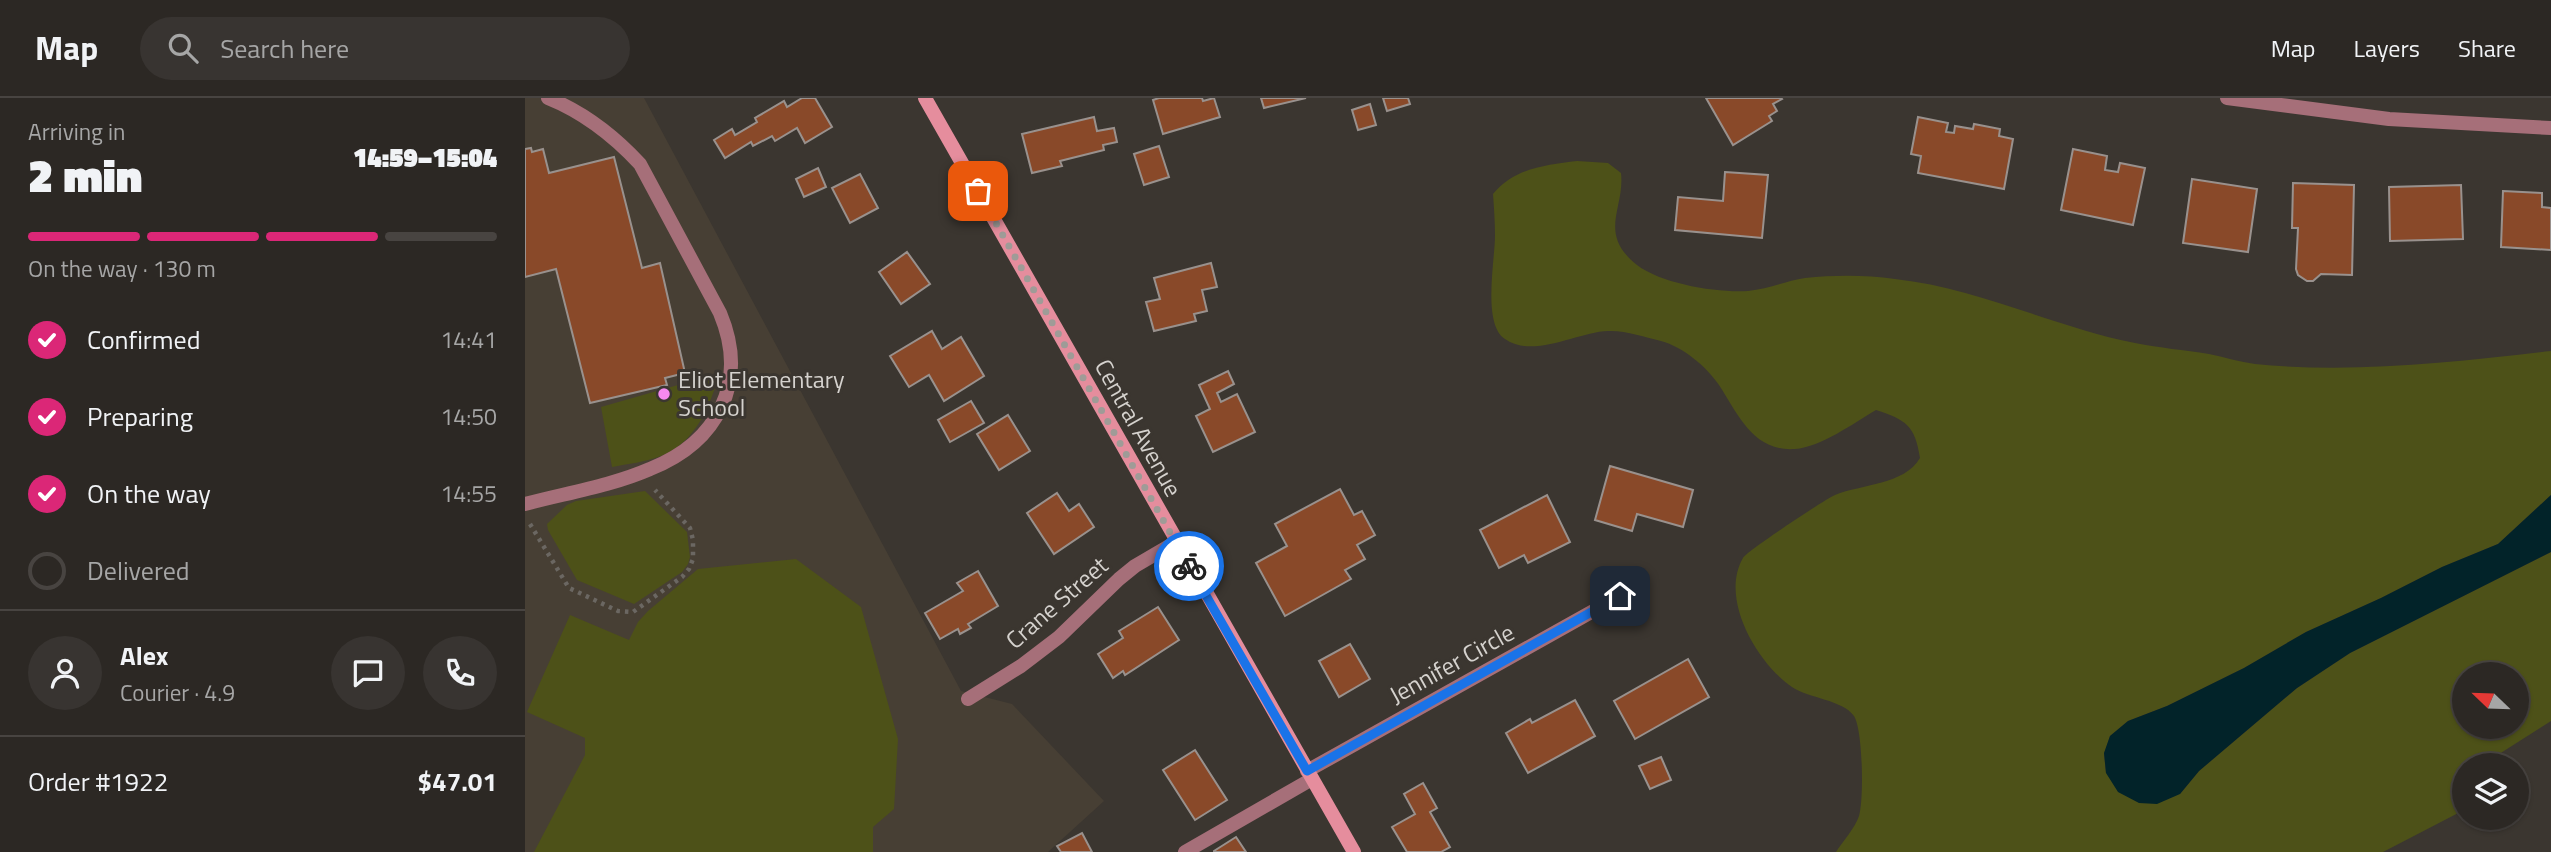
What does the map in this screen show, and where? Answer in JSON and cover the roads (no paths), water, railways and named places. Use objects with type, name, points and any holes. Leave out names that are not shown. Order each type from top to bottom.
[{"type":"main road","name":"Central Avenue","points":[[925,98],[1354,852]]},
{"type":"street","points":[[525,503],[639,473],[684,452],[710,426],[721,410],[731,379],[732,362],[726,328],[640,164],[625,148],[591,121],[548,98]]},
{"type":"street","points":[[2227,98],[2389,119],[2551,128]]},
{"type":"street","name":"Crane Street","points":[[968,699],[1021,666],[1059,637],[1135,566],[1176,542]]},
{"type":"street","name":"Jennifer Circle","points":[[1185,852],[1310,775],[1620,596]]},
{"type":"water","points":[[2551,495],[2551,552],[2350,653],[2297,688],[2199,771],[2180,794],[2157,804],[2139,803],[2118,792],[2106,773],[2104,753],[2110,736],[2128,721],[2167,706],[2244,668],[2306,632],[2442,567],[2498,544]]},
{"type":"place","name":"Eliot Elementary School","points":[[664,394]]}]
